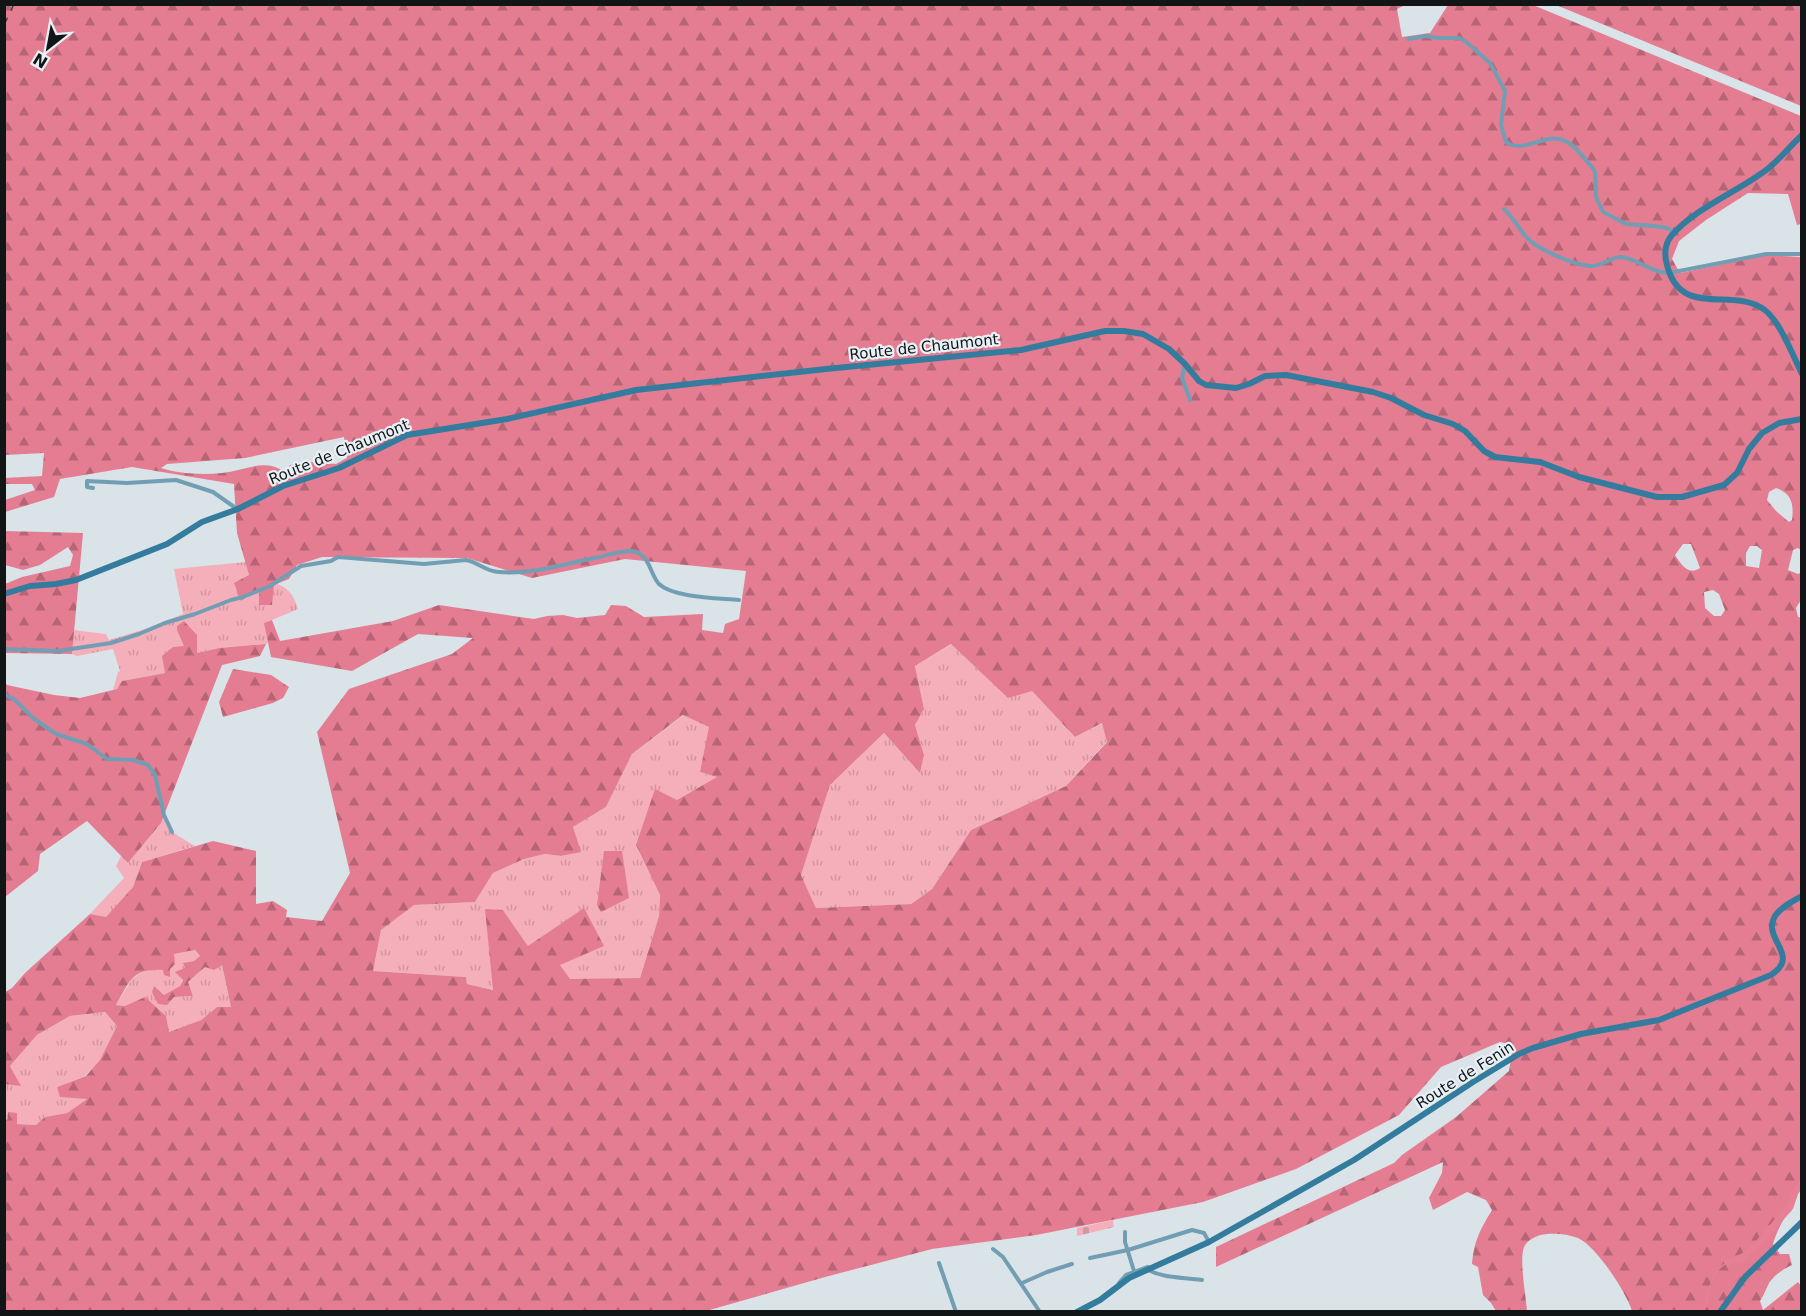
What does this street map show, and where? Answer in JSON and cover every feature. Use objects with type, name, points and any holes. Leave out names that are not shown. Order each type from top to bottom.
[{"type":"street","points":[[1408,39],[1426,36],[1459,38],[1484,56],[1498,74],[1505,91],[1502,120],[1506,142],[1520,146],[1542,140],[1567,141],[1592,167],[1598,203],[1603,212],[1626,224],[1655,226],[1674,232]]},
{"type":"street","points":[[1802,135],[1765,172],[1720,198],[1674,232],[1665,251],[1670,273],[1681,289],[1696,298],[1747,302],[1764,309],[1773,318],[1802,374]]},
{"type":"street","points":[[1504,209],[1533,243],[1564,259],[1594,267],[1622,257],[1654,270],[1670,273],[1766,254],[1802,254]]},
{"type":"street","name":"Route de Chaumont","points":[[4,594],[30,586],[76,580],[167,544],[207,519],[238,509],[283,486],[339,468],[407,435],[507,419],[636,390],[1021,350],[1105,332],[1124,331],[1143,334],[1169,349],[1199,381],[1211,386],[1236,388],[1271,375],[1286,375],[1372,392],[1459,427],[1484,451],[1495,457],[1548,464],[1579,477],[1657,497],[1682,497],[1724,485],[1737,473],[1749,449],[1762,433],[1779,423],[1802,419]]},
{"type":"street","points":[[1185,364],[1182,378],[1190,400]]},
{"type":"street","points":[[93,488],[87,487],[87,482],[128,483],[176,480],[213,492],[238,509]]},
{"type":"street","points":[[4,649],[58,651],[111,643],[243,597],[270,586],[302,567],[339,557],[424,564],[466,560],[488,570],[502,573],[538,569],[630,551],[645,558],[658,583],[670,590],[690,595],[739,600]]},
{"type":"street","points":[[4,694],[15,700],[33,718],[57,734],[87,744],[107,759],[137,760],[148,765],[153,772],[164,815],[172,832]]},
{"type":"street","name":"Route de Fenin","points":[[1077,1311],[1100,1300],[1126,1279],[1202,1246],[1354,1160],[1473,1082],[1526,1051],[1581,1034],[1659,1020],[1771,975],[1779,969],[1783,960],[1782,951],[1772,932],[1773,920],[1783,908],[1802,896]]},
{"type":"street","points":[[1720,1311],[1745,1277],[1802,1222]]},
{"type":"street","points":[[1090,1258],[1128,1250],[1192,1230],[1204,1233],[1209,1242]]},
{"type":"street","points":[[1125,1232],[1134,1271]]},
{"type":"street","points":[[993,1249],[1003,1257],[1040,1311]]},
{"type":"street","points":[[939,1263],[956,1311]]},
{"type":"street","points":[[1022,1283],[1072,1264]]},
{"type":"street","points":[[1117,1287],[1123,1277],[1134,1271],[1155,1267]]},
{"type":"street","points":[[1147,1270],[1173,1278],[1186,1277],[1202,1280]]},
{"type":"green space","points":[[5,5],[1405,5],[1397,9],[1402,37],[1430,33],[1448,5],[1533,5],[1801,116],[1801,224],[1797,225],[1788,194],[1748,193],[1706,220],[1679,241],[1672,259],[1680,273],[1767,255],[1801,257],[1802,551],[1798,548],[1793,550],[1788,570],[1798,574],[1802,572],[1801,600],[1796,608],[1798,617],[1802,618],[1802,1180],[1796,1187],[1773,1244],[1780,1254],[1789,1254],[1792,1265],[1779,1272],[1771,1280],[1760,1301],[1763,1310],[1798,1282],[1801,1286],[1801,1311],[1632,1311],[1617,1282],[1602,1260],[1586,1243],[1578,1238],[1555,1234],[1536,1236],[1524,1247],[1522,1269],[1527,1311],[1496,1311],[1483,1295],[1478,1267],[1472,1264],[1478,1236],[1492,1210],[1486,1200],[1467,1192],[1433,1210],[1429,1198],[1442,1173],[1443,1162],[1216,1267],[1216,1247],[1394,1163],[1456,1117],[1509,1071],[1513,1045],[1500,1042],[1441,1067],[1399,1115],[1296,1169],[1203,1202],[1036,1235],[932,1249],[706,1311],[5,1311],[4,1121],[8,1119],[8,1112],[17,1113],[17,1124],[36,1125],[45,1117],[67,1113],[87,1099],[60,1097],[57,1087],[86,1076],[100,1060],[117,1026],[105,1012],[70,1016],[37,1035],[10,1066],[21,1086],[4,1084],[5,992],[90,914],[106,917],[133,887],[142,862],[213,841],[256,851],[256,904],[273,901],[287,910],[286,917],[322,921],[350,873],[317,732],[349,689],[452,654],[473,638],[418,634],[352,671],[271,657],[264,623],[272,620],[280,641],[393,621],[439,605],[534,619],[563,615],[577,618],[605,615],[611,605],[626,606],[644,617],[703,614],[702,630],[723,633],[725,624],[739,619],[746,571],[625,559],[532,578],[467,558],[322,557],[297,565],[289,579],[274,585],[272,605],[259,605],[259,590],[241,601],[234,583],[249,575],[237,533],[234,484],[132,467],[60,479],[54,497],[5,512],[5,500],[35,490],[32,484],[5,484],[4,478],[42,476],[44,453],[5,455]],"holes":[[[344,437],[347,458],[336,464],[311,462],[290,465],[287,470],[283,471],[276,467],[261,465],[230,472],[207,474],[183,473],[161,468],[167,464],[245,458]],[[1776,488],[1786,493],[1791,500],[1792,520],[1789,522],[1767,500],[1769,492]],[[1683,544],[1691,544],[1700,568],[1692,571],[1682,565],[1675,555]],[[1750,546],[1757,546],[1762,550],[1759,568],[1746,566],[1746,553]],[[1713,590],[1719,594],[1725,610],[1721,616],[1714,616],[1705,608],[1704,592]],[[951,644],[1008,698],[1032,691],[1075,737],[1102,723],[1107,742],[1066,786],[971,830],[932,889],[911,904],[816,908],[801,875],[830,785],[884,733],[920,773],[924,755],[915,725],[924,709],[915,666]],[[683,715],[709,727],[700,772],[717,777],[677,800],[655,789],[636,845],[660,895],[659,916],[640,978],[570,979],[560,965],[604,946],[584,908],[528,946],[503,910],[485,909],[493,990],[467,984],[466,977],[373,971],[381,930],[414,905],[475,902],[493,873],[524,859],[545,854],[561,856],[581,852],[573,827],[606,807],[632,754]],[[195,950],[200,956],[194,961],[183,963],[185,968],[175,972],[183,980],[180,986],[164,995],[154,986],[152,992],[158,1004],[167,1005],[174,997],[193,996],[188,982],[205,967],[214,970],[222,965],[231,1007],[217,1007],[201,1020],[169,1032],[166,1016],[145,997],[125,1006],[116,1005],[129,983],[138,974],[145,971],[163,970],[164,975],[170,977],[170,969],[175,964],[174,954]]]},
{"type":"green space","points":[[1556,5],[1801,5],[1801,106]]},
{"type":"green space","points":[[4,531],[83,533],[72,654],[5,653],[5,584],[22,577],[70,566],[73,555],[68,547],[40,565],[23,570],[5,565]]},
{"type":"green space","points":[[246,562],[249,575],[241,601],[260,590],[278,584],[291,594],[298,609],[265,623],[268,643],[219,648],[197,653],[184,646],[165,673],[122,681],[117,689],[113,690],[120,671],[113,649],[77,656],[72,654],[74,630],[106,634],[109,640],[183,614],[174,569]]},
{"type":"green space","points":[[184,621],[197,635],[197,653],[219,648],[266,644],[260,656],[222,665],[161,823],[128,863],[87,821],[40,854],[38,871],[5,897],[4,680],[7,685],[80,698],[117,689],[122,681],[165,673],[162,656],[173,647],[184,646],[177,626]]},
{"type":"green space","points":[[952,644],[976,668],[1032,691],[1075,737],[1103,723],[1107,741],[1066,786],[971,830],[932,889],[911,904],[816,908],[801,875],[830,785],[884,733],[920,773],[924,755],[915,725],[924,709],[915,666]]},
{"type":"green space","points":[[233,669],[271,675],[289,687],[283,698],[273,703],[223,717],[219,702]]},
{"type":"green space","points":[[684,715],[710,727],[700,772],[718,777],[677,800],[636,845],[660,895],[659,916],[640,978],[570,980],[560,965],[528,946],[503,910],[494,990],[467,984],[466,977],[373,971],[381,930],[413,905],[475,902],[493,873],[524,859],[545,854],[561,856],[580,852],[573,827],[606,807],[632,754]]},
{"type":"green space","points":[[164,815],[172,832],[195,846],[142,862],[133,887],[106,918],[90,914],[88,916],[124,878],[116,866],[121,856],[128,863],[161,823]]},
{"type":"green space","points":[[604,851],[622,851],[629,898],[601,912],[597,905]]},
{"type":"green space","points":[[195,950],[200,956],[194,961],[184,963],[186,968],[180,986],[164,995],[193,996],[188,982],[205,967],[222,965],[231,1007],[217,1007],[201,1020],[169,1032],[125,1006],[116,1005],[132,979],[146,969],[170,969],[174,954]],"holes":[[[155,987],[164,995],[152,992]]]},
{"type":"green space","points":[[105,1012],[117,1026],[100,1061],[85,1076],[57,1087],[88,1098],[67,1113],[45,1117],[37,1125],[17,1124],[17,1113],[5,1121],[4,1084],[20,1085],[10,1066],[37,1035],[70,1016]]},
{"type":"green space","points":[[1113,1220],[1114,1227],[1077,1236],[1077,1228]]},
{"type":"waterway","points":[[1728,1262],[1743,1257],[1758,1244],[1790,1207],[1795,1192],[1802,1183]]},
{"type":"waterway","points":[[1702,1312],[1716,1272],[1728,1262]]},
{"type":"railway","points":[[4,25],[14,4]]}]
